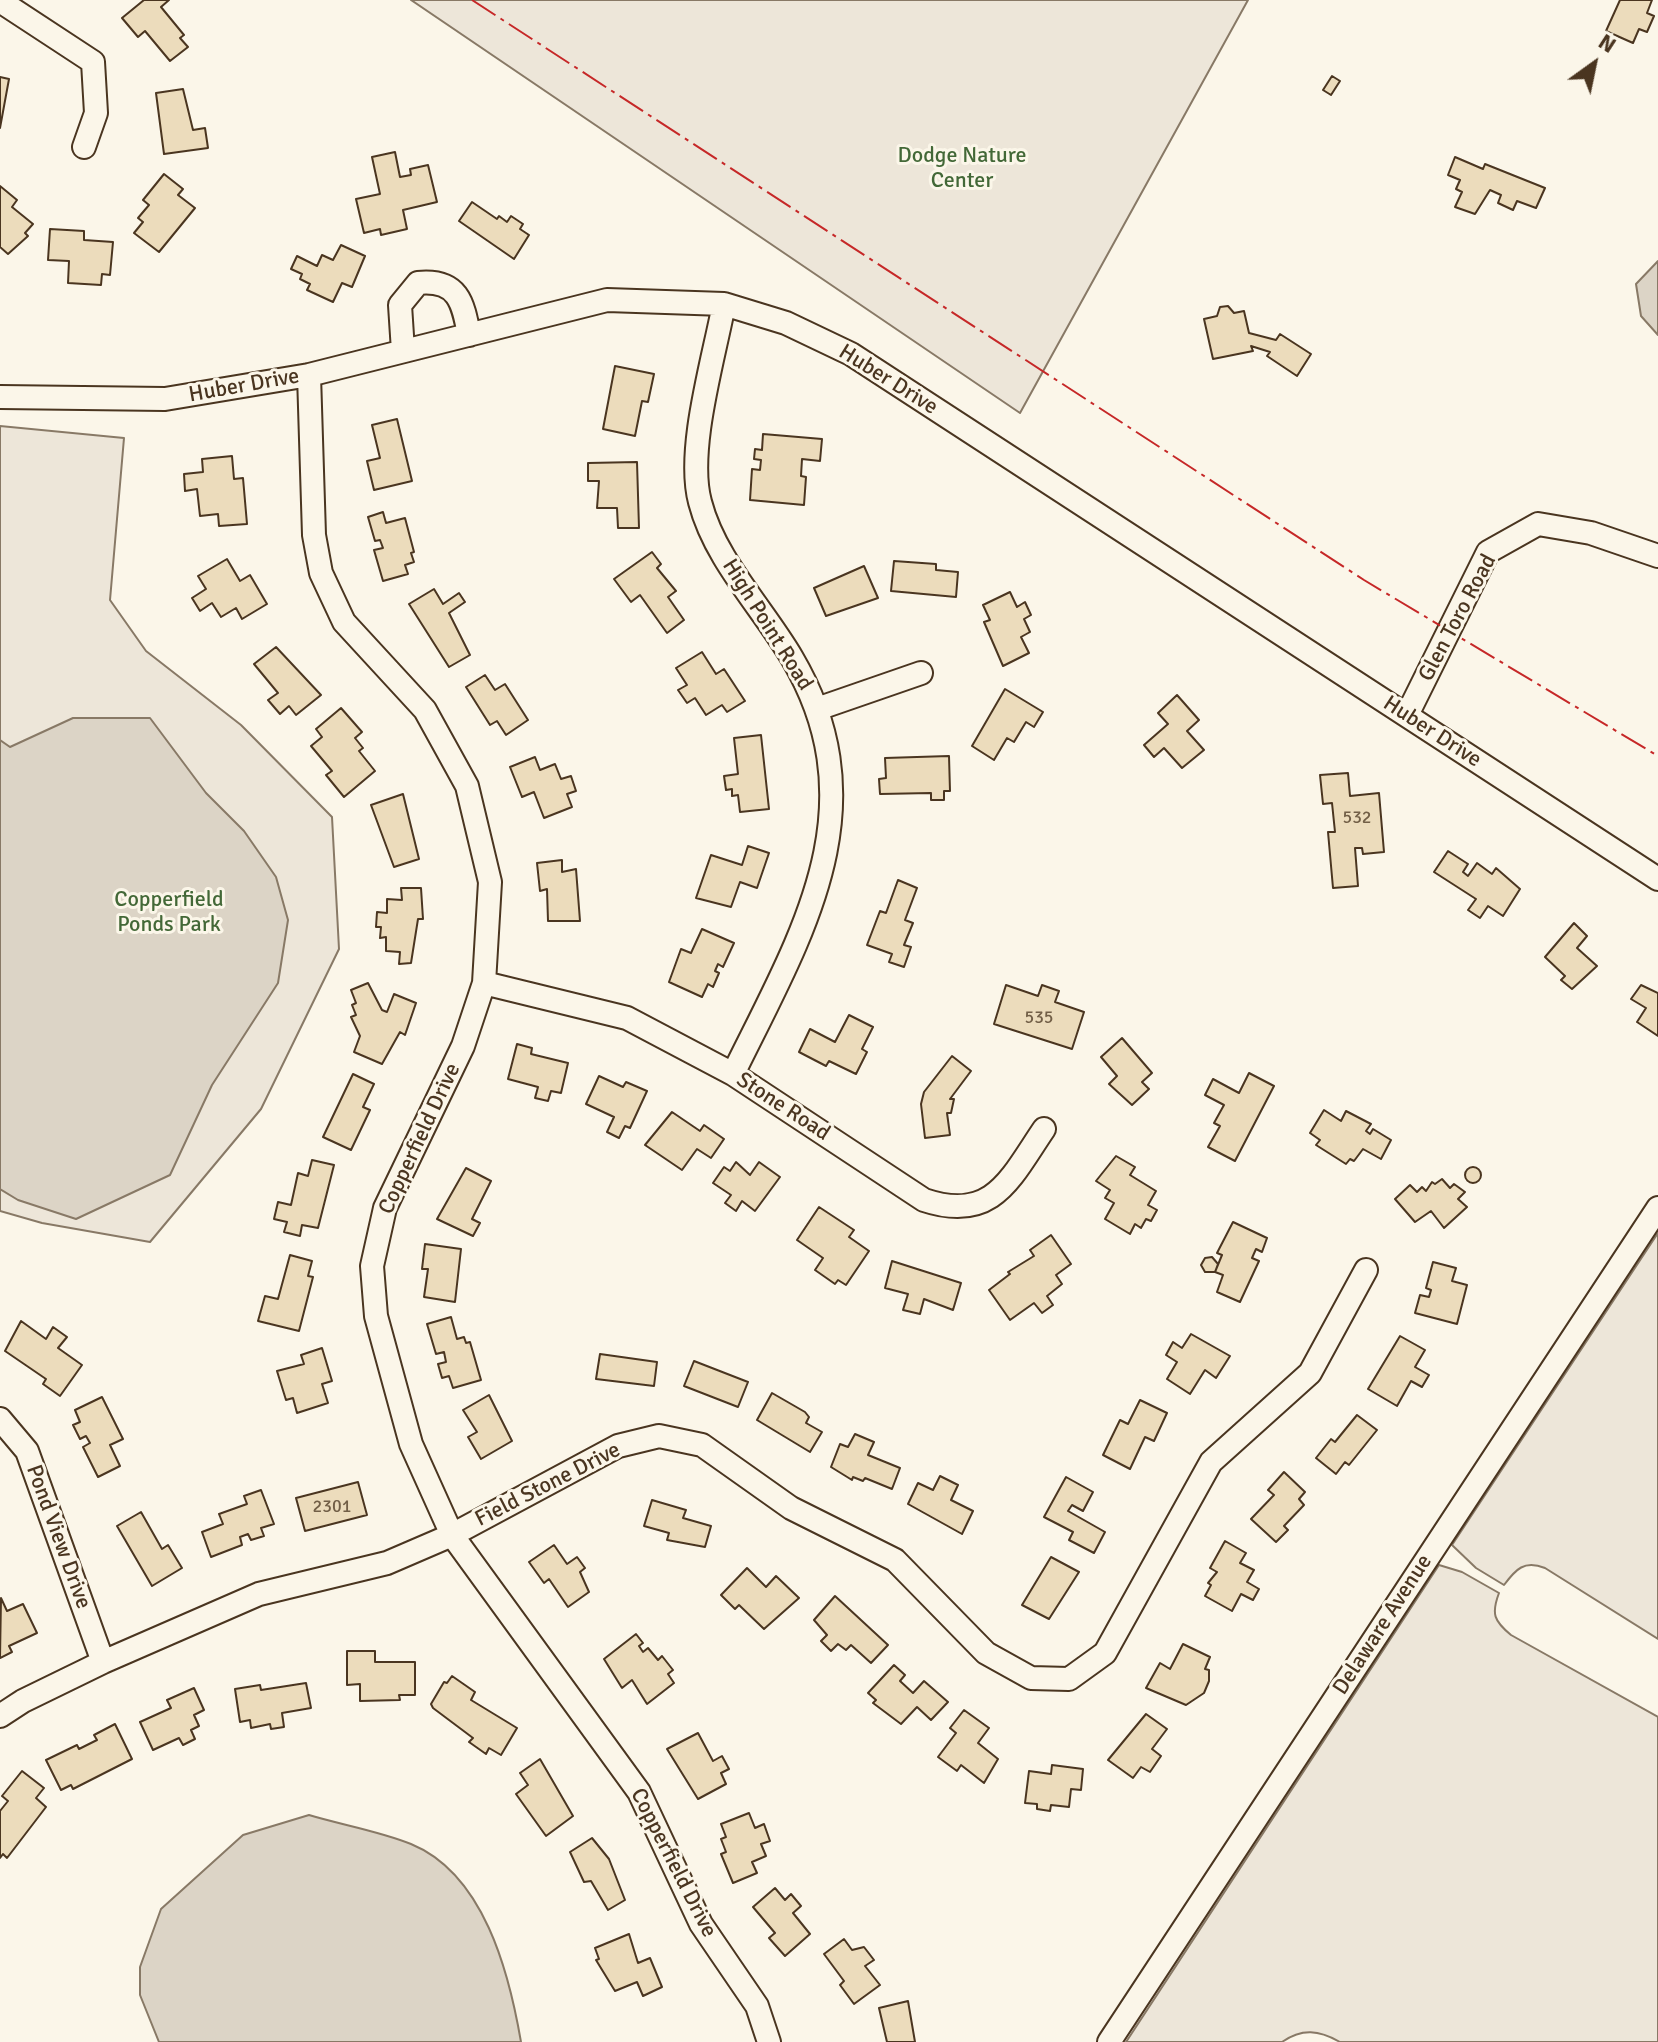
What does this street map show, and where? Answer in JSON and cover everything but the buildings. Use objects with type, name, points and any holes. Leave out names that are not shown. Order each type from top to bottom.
[{"type":"street","points":[[0,1],[93,62],[96,113],[84,147]]},
{"type":"street","points":[[403,351],[400,305],[418,283],[434,281],[450,289],[463,301],[469,335]]},
{"type":"street","name":"Huber Drive","points":[[0,397],[165,399],[309,375],[607,300],[724,304],[786,323],[851,354],[1658,879]]},
{"type":"street","name":"High Point Road","points":[[724,304],[696,454],[699,500],[714,540],[793,659],[817,709],[832,786],[826,862],[809,918],[733,1074]]},
{"type":"street","name":"Copperfield Drive","points":[[309,375],[314,535],[321,573],[344,622],[425,710],[467,786],[490,882],[484,983],[463,1046],[385,1208],[372,1266],[376,1316],[411,1444],[452,1535],[639,1792],[701,1924],[757,2006],[769,2042]]},
{"type":"street","name":"Glen Toro Road","points":[[1407,715],[1488,552],[1538,524],[1591,533],[1658,556]]},
{"type":"street","points":[[817,709],[921,673]]},
{"type":"street","name":"Stone Road","points":[[484,983],[627,1018],[733,1074],[924,1200],[947,1207],[976,1206],[1000,1192],[1044,1129]]},
{"type":"street","name":"Delaware Avenue","points":[[1109,2042],[1658,1208]]},
{"type":"street","name":"Field Stone Drive","points":[[0,1716],[23,1701],[103,1662],[259,1594],[387,1563],[452,1535],[618,1446],[659,1436],[702,1445],[791,1508],[895,1560],[986,1653],[1031,1678],[1069,1679],[1105,1653],[1211,1462],[1310,1373],[1366,1270]]},
{"type":"street","name":"Pond View Drive","points":[[0,1419],[27,1451],[103,1662]]},
{"type":"green space","name":"Dodge Nature Center","points":[[411,0],[1248,0],[1020,413]]},
{"type":"green space","name":"Copperfield Ponds Park","points":[[0,426],[124,438],[110,600],[146,651],[241,725],[332,817],[339,949],[261,1109],[150,1242],[42,1223],[0,1211]]},
{"type":"green space","points":[[1658,1233],[1658,1639],[1545,1568],[1531,1565],[1521,1568],[1504,1585],[1476,1568],[1452,1545]]},
{"type":"green space","points":[[1439,1565],[1462,1572],[1499,1593],[1496,1617],[1511,1635],[1658,1717],[1658,2042],[1340,2042],[1311,2032],[1297,2034],[1282,2042],[1126,2042]]},
{"type":"shaded area","points":[[1658,261],[1658,335],[1641,316],[1636,284]]},
{"type":"shaded area","points":[[73,718],[150,718],[206,793],[244,831],[276,877],[288,920],[278,983],[212,1085],[170,1175],[76,1219],[18,1200],[0,1189],[0,740],[10,747]]},
{"type":"shaded area","points":[[309,1815],[411,1844],[436,1858],[457,1878],[475,1901],[500,1956],[521,2042],[159,2042],[140,1995],[140,1967],[161,1909],[243,1835]]},
{"type":"power","points":[[472,0],[1364,580],[1658,756]]}]
